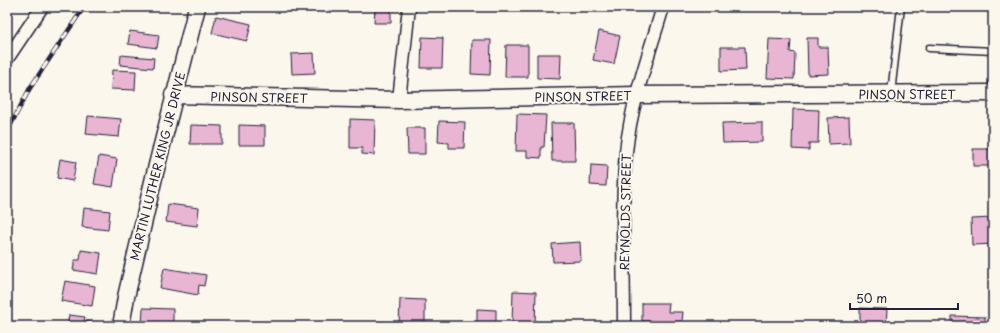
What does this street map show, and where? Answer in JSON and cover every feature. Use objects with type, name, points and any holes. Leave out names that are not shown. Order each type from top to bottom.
[{"type":"street","points":[[7,59],[42,7]]},
{"type":"street","name":"MARTIN LUTHER KING JR DRIVE","points":[[121,326],[126,297],[173,95],[196,7]]},
{"type":"street","points":[[399,100],[409,7]]},
{"type":"street","name":"REYNOLDS STREET","points":[[624,326],[624,185],[626,150],[637,95],[663,7]]},
{"type":"street","name":"PINSON STREET","points":[[173,95],[399,100],[637,95],[891,94],[992,89]]},
{"type":"lane","points":[[891,94],[901,7]]},
{"type":"lane","points":[[929,48],[993,51]]},
{"type":"building","points":[[375,7],[391,7],[391,23],[374,23]]},
{"type":"building","points":[[216,16],[251,24],[247,41],[212,33]]},
{"type":"building","points":[[130,31],[159,35],[157,48],[128,44]]},
{"type":"building","points":[[599,31],[620,36],[614,64],[593,60]]},
{"type":"building","points":[[422,37],[443,38],[442,68],[421,68]]},
{"type":"building","points":[[807,38],[818,38],[818,47],[828,47],[829,74],[808,75]]},
{"type":"building","points":[[769,39],[791,40],[790,52],[795,53],[794,79],[767,78]]},
{"type":"building","points":[[472,40],[491,40],[490,75],[471,74]]},
{"type":"building","points":[[506,45],[528,45],[528,77],[505,77]]},
{"type":"building","points":[[721,47],[745,47],[746,70],[721,71]]},
{"type":"building","points":[[314,53],[315,73],[292,74],[291,54]]},
{"type":"building","points":[[537,54],[561,54],[560,79],[537,78]]},
{"type":"building","points":[[121,55],[154,58],[153,68],[120,65]]},
{"type":"building","points":[[112,70],[136,71],[135,90],[111,89]]},
{"type":"building","points":[[793,109],[819,110],[818,143],[809,143],[809,150],[792,149]]},
{"type":"building","points":[[517,114],[546,115],[544,147],[541,147],[541,158],[527,157],[527,151],[516,151]]},
{"type":"building","points":[[88,116],[121,119],[119,137],[86,134]]},
{"type":"building","points":[[849,117],[850,143],[829,144],[828,118]]},
{"type":"building","points":[[350,119],[375,120],[374,155],[362,154],[362,148],[350,148]]},
{"type":"building","points":[[439,121],[465,122],[464,148],[449,148],[449,143],[438,142]]},
{"type":"building","points":[[762,122],[762,142],[723,143],[722,123]]},
{"type":"building","points":[[551,123],[574,123],[575,161],[552,161]]},
{"type":"building","points":[[191,125],[222,126],[222,144],[190,144]]},
{"type":"building","points":[[239,125],[265,126],[265,145],[239,145]]},
{"type":"building","points":[[407,128],[425,128],[425,154],[408,154]]},
{"type":"building","points":[[973,149],[993,149],[993,166],[973,166]]},
{"type":"building","points":[[99,156],[117,159],[113,187],[94,184]]},
{"type":"building","points":[[60,159],[76,162],[73,181],[57,178]]},
{"type":"building","points":[[591,165],[607,166],[606,186],[590,185]]},
{"type":"building","points":[[168,204],[199,208],[197,226],[166,222]]},
{"type":"building","points":[[84,208],[110,211],[108,230],[82,227]]},
{"type":"building","points":[[993,218],[993,244],[972,245],[971,219]]},
{"type":"building","points":[[580,242],[581,261],[553,262],[552,244]]},
{"type":"building","points":[[81,250],[101,253],[98,274],[73,270],[75,260],[80,260]]},
{"type":"building","points":[[164,268],[206,275],[204,286],[199,285],[198,295],[160,288]]},
{"type":"building","points":[[65,281],[95,286],[92,306],[61,301]]},
{"type":"building","points":[[513,291],[536,292],[535,326],[519,326],[519,323],[512,323]]},
{"type":"building","points":[[400,299],[425,300],[425,326],[399,326]]},
{"type":"building","points":[[642,303],[669,303],[668,312],[683,312],[682,322],[642,321]]},
{"type":"building","points":[[143,308],[173,309],[173,326],[142,326]]},
{"type":"building","points":[[860,308],[887,309],[886,326],[860,326]]},
{"type":"building","points":[[477,309],[496,310],[496,326],[477,326]]},
{"type":"building","points":[[69,315],[85,317],[84,321],[97,323],[96,326],[62,326],[62,324],[67,325]]},
{"type":"building","points":[[952,316],[985,317],[985,326],[952,326]]},
{"type":"railway","points":[[7,132],[30,88],[84,7]]}]
